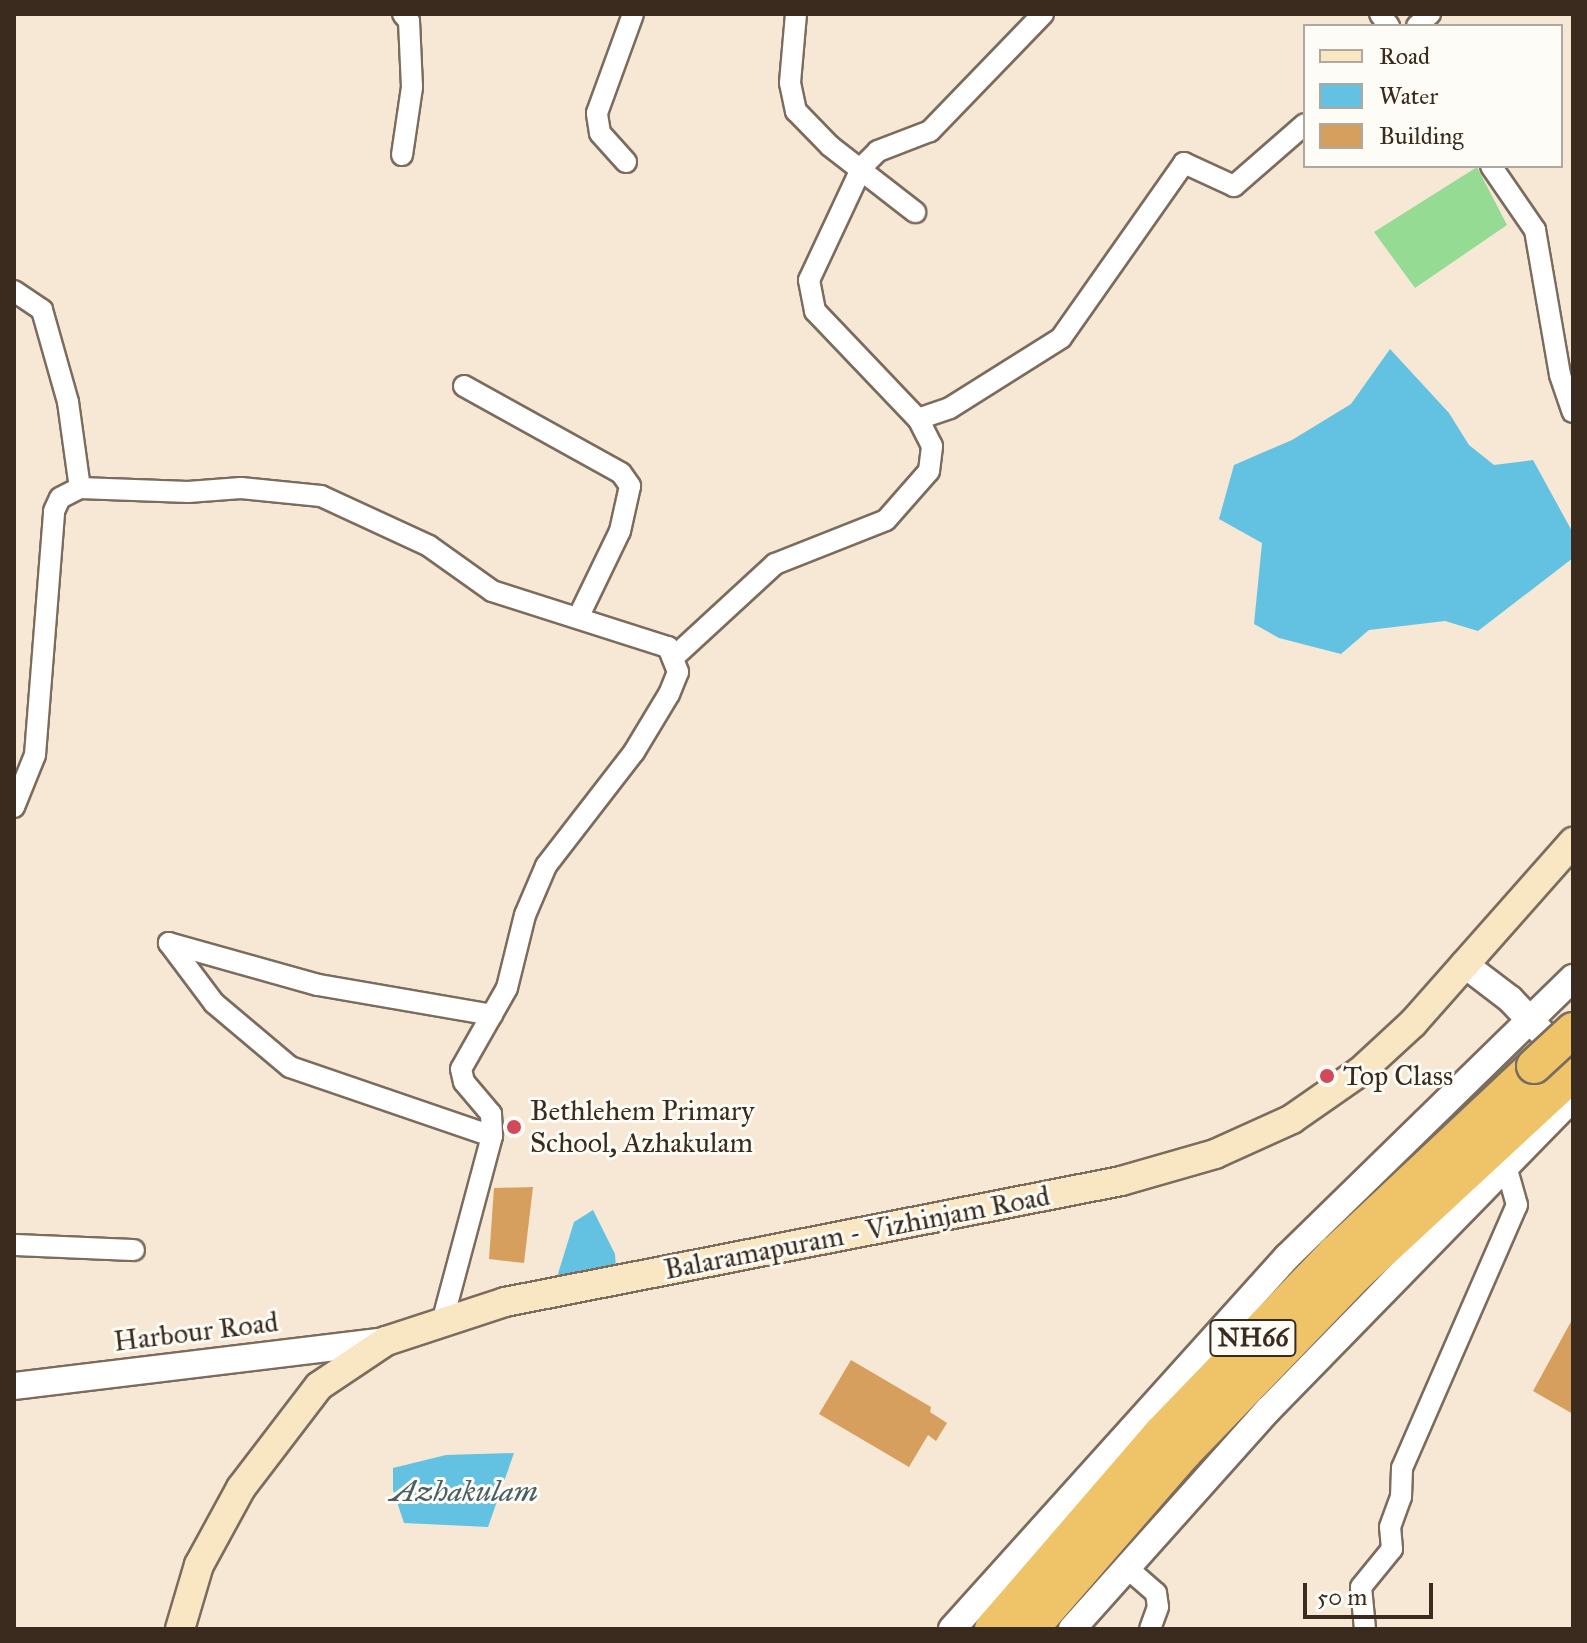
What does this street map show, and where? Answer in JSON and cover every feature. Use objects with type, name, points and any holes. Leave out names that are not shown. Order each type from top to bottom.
[{"type":"highway","name":"NH66","points":[[1031,1629],[1184,1453],[1358,1273],[1562,1078],[1573,1030]]},
{"type":"highway","name":"NH66","points":[[992,1629],[1162,1432],[1335,1253],[1562,1078]]},
{"type":"main road","name":"Balaramapuram - Vizhinjam Road","points":[[180,1629],[199,1565],[241,1488],[319,1386],[386,1341],[443,1319],[505,1302],[1121,1181],[1215,1154],[1292,1119],[1361,1071],[1464,964],[1573,842]]},
{"type":"street","points":[[402,155],[412,87],[409,21],[403,14]]},
{"type":"street","points":[[626,162],[600,133],[597,113],[633,14]]},
{"type":"street","points":[[796,14],[791,98],[830,146],[862,167],[915,212]]},
{"type":"street","points":[[443,1319],[492,1136],[491,1114],[464,1082],[461,1069],[507,988],[525,915],[546,866],[634,752],[673,683],[675,656],[775,564],[886,520],[929,471],[932,446],[918,419],[815,311],[809,295],[809,280],[862,167],[878,151],[930,131],[1043,14]]},
{"type":"street","points":[[918,419],[950,408],[1061,338],[1184,163],[1234,186],[1303,126]]},
{"type":"street","points":[[1492,168],[1535,230],[1560,375],[1573,412]]},
{"type":"street","points":[[14,291],[42,310],[68,402],[80,488]]},
{"type":"street","points":[[464,386],[621,473],[630,486],[620,531],[579,616]]},
{"type":"street","points":[[14,807],[35,755],[54,511],[60,498],[80,488],[241,488],[321,496],[429,546],[492,591],[654,639],[675,656]]},
{"type":"street","points":[[492,1015],[318,985],[169,943],[214,1003],[290,1067],[492,1136]]},
{"type":"street","points":[[1072,1629],[1125,1566],[1268,1410],[1506,1166],[1562,1078],[1529,1017],[1464,964]]},
{"type":"street","points":[[952,1629],[1287,1257],[1529,1017],[1573,978]]},
{"type":"street","points":[[1365,1629],[1361,1587],[1392,1549],[1390,1527],[1401,1497],[1402,1468],[1517,1205],[1506,1166]]},
{"type":"street","points":[[14,1245],[134,1250]]},
{"type":"street","name":"Harbour Road","points":[[14,1386],[386,1341]]},
{"type":"street","points":[[1125,1566],[1156,1593],[1158,1607],[1150,1629]]},
{"type":"green space","points":[[1475,168],[1507,225],[1415,288],[1374,232]]},
{"type":"water","points":[[1390,349],[1449,413],[1469,445],[1494,465],[1533,460],[1573,533],[1573,558],[1478,631],[1445,621],[1369,630],[1341,654],[1279,638],[1254,624],[1262,543],[1219,519],[1234,465],[1292,440],[1351,404]]},
{"type":"water","points":[[593,1210],[615,1254],[616,1268],[557,1277],[574,1222]]},
{"type":"water","name":"Azhakulam","points":[[514,1453],[488,1527],[404,1523],[393,1490],[393,1468],[446,1455]]},
{"type":"building","points":[[533,1187],[524,1263],[489,1259],[494,1188]]},
{"type":"building","points":[[1573,1318],[1573,1414],[1533,1391]]},
{"type":"building","points":[[851,1360],[931,1407],[930,1412],[947,1423],[936,1441],[928,1435],[909,1467],[819,1414]]},
{"type":"place","name":"Top Class","points":[[1327,1076]]},
{"type":"place","name":"Bethlehem Primary School, Azhakulam","points":[[514,1127]]}]
